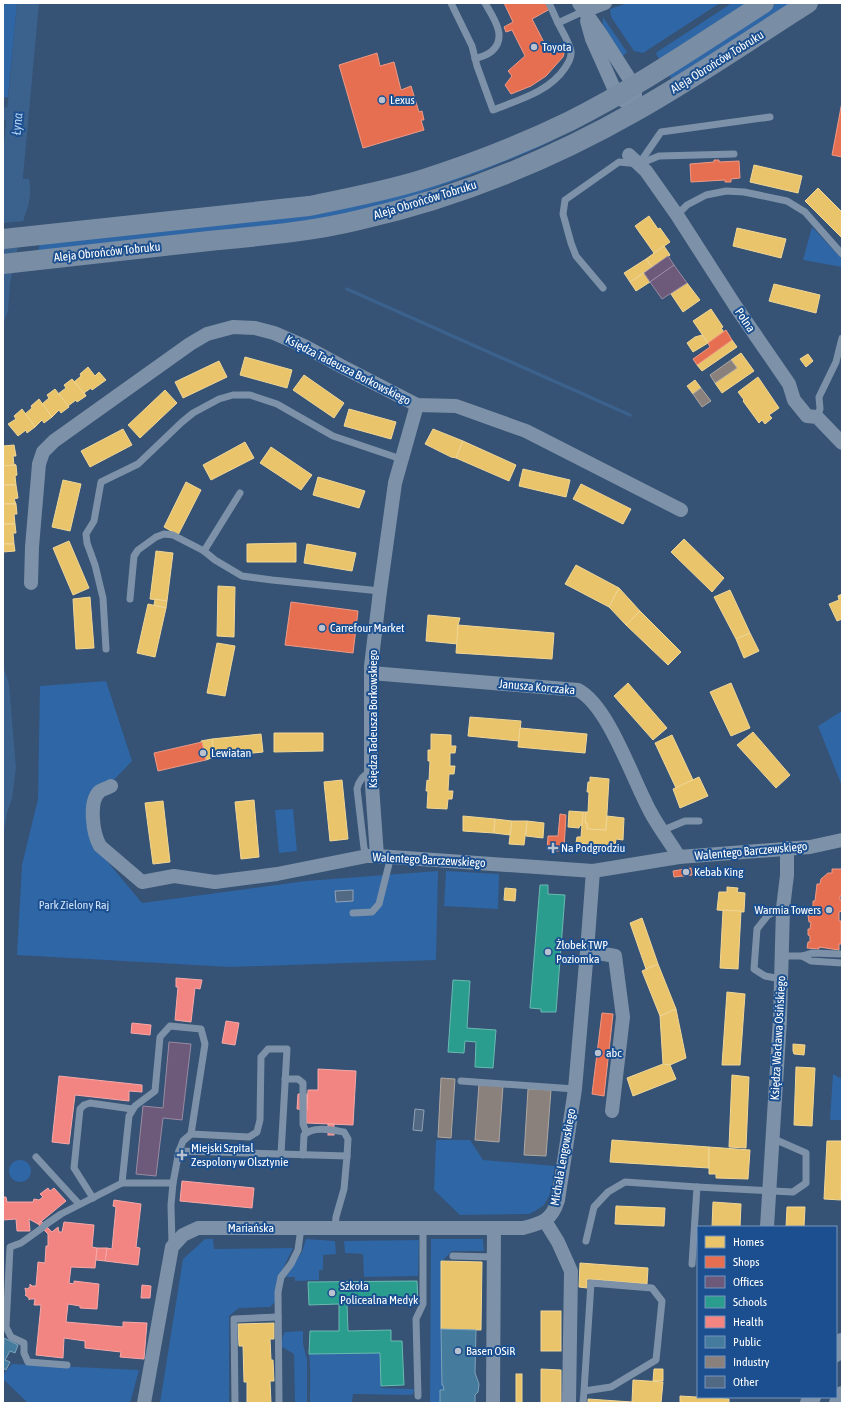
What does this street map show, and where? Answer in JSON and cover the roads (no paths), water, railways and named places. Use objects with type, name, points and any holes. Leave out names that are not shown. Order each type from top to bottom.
[{"type":"main road","name":"Aleja Obrońców Tobruku","points":[[3,239],[309,206],[355,197],[423,179],[522,143],[564,123],[625,91],[764,3]]},
{"type":"main road","name":"Aleja Obrońców Tobruku","points":[[3,264],[295,232],[358,221],[440,198],[508,174],[563,149],[637,111],[688,81],[808,4]]},
{"type":"street","points":[[582,7],[605,3]]},
{"type":"street","points":[[582,7],[602,36],[625,91]]},
{"type":"street","points":[[582,7],[592,39],[637,111]]},
{"type":"street","name":"Polna","points":[[634,159],[646,171],[677,215],[736,307],[789,384],[794,400],[806,416],[817,417],[842,443]]},
{"type":"street","name":"Księdza Tadeusza Borkowskiego","points":[[31,584],[32,547],[39,472],[43,452],[54,441],[166,360],[207,334],[238,327],[255,328],[274,333],[304,346],[417,405],[395,483],[380,591],[371,673],[372,856]]},
{"type":"street","points":[[417,405],[456,406],[526,431],[681,510]]},
{"type":"street","name":"Janusza Korczaka","points":[[371,673],[578,690],[583,693],[604,717],[650,812],[661,832],[679,857]]},
{"type":"street","name":"Walentego Barczewskiego","points":[[112,786],[100,792],[92,804],[96,838],[100,846],[142,882],[174,876],[215,882],[277,874],[372,856],[391,856],[593,871],[679,857],[787,848],[824,844],[842,840]]},
{"type":"street","name":"Księdza Wacława Osińskiego","points":[[767,1226],[774,1139],[783,908],[787,848]]},
{"type":"street","name":"Michała Lengowskiego","points":[[569,1403],[571,1271],[558,1242],[545,1221],[555,1211],[558,1200],[575,1089],[593,871]]},
{"type":"street","points":[[587,951],[615,956],[624,1017],[612,1111]]},
{"type":"street","name":"Mariańska","points":[[172,1246],[183,1235],[198,1228],[523,1228],[545,1221]]},
{"type":"street","points":[[493,1403],[494,1228]]},
{"type":"street","points":[[144,1403],[172,1246]]},
{"type":"street","points":[[837,1351],[842,1342]]},
{"type":"street","points":[[840,1403],[842,1394]]},
{"type":"lane","points":[[451,3],[472,46],[475,59],[493,110],[536,93],[552,82],[561,73],[570,59],[571,50],[549,3]]},
{"type":"lane","points":[[475,59],[492,52],[497,45],[499,37],[499,29],[485,3]]},
{"type":"lane","points":[[558,23],[582,7]]},
{"type":"lane","points":[[634,159],[661,132],[770,117]]},
{"type":"lane","points":[[603,288],[576,256],[562,214],[565,200],[619,162],[659,156],[734,154]]},
{"type":"lane","points":[[677,215],[687,205],[696,203],[706,195],[726,191],[744,192],[787,201],[805,212],[842,254]]},
{"type":"lane","points":[[817,417],[820,409],[819,397],[836,362],[842,338]]},
{"type":"lane","points":[[106,650],[103,598],[95,565],[87,543],[86,534],[94,521],[100,482],[138,464],[193,412],[219,399],[233,395],[250,395],[277,404],[333,436],[401,459]]},
{"type":"lane","points":[[204,551],[240,493]]},
{"type":"lane","points":[[130,599],[134,556],[138,550],[156,537],[164,534],[173,536],[204,551],[215,560],[242,576],[380,591]]},
{"type":"lane","points":[[661,832],[685,821],[699,821]]},
{"type":"lane","points":[[353,913],[372,912],[379,904],[391,856]]},
{"type":"lane","points":[[781,979],[765,976],[754,969],[756,929],[768,915],[783,908]]},
{"type":"lane","points":[[782,956],[802,956],[812,953],[840,954]]},
{"type":"lane","points":[[802,956],[811,961],[842,963]]},
{"type":"lane","points":[[122,1183],[129,1116],[132,1109],[155,1091],[160,1037],[170,1026],[202,1028],[205,1044],[191,1134],[183,1141],[179,1151],[173,1184],[171,1205],[172,1246]]},
{"type":"lane","points":[[191,1134],[249,1137],[257,1132],[260,1120],[261,1057],[268,1049],[287,1049],[281,1154]]},
{"type":"lane","points":[[285,1079],[298,1079],[303,1083],[303,1124],[306,1132],[304,1135],[303,1155]]},
{"type":"lane","points":[[461,1081],[575,1089]]},
{"type":"lane","points":[[93,1198],[74,1168],[80,1109],[84,1105],[90,1103],[132,1109]]},
{"type":"lane","points":[[306,1132],[311,1130],[344,1132],[348,1139],[344,1189],[336,1217],[335,1228]]},
{"type":"lane","points":[[586,1241],[594,1207],[608,1192],[625,1182],[793,1192],[806,1183],[806,1153],[774,1139]]},
{"type":"lane","points":[[179,1151],[347,1156]]},
{"type":"lane","points":[[36,1157],[80,1204]]},
{"type":"lane","points":[[67,1365],[28,1362],[24,1353],[24,1342],[11,1337],[6,1327],[10,1247],[21,1243],[61,1214],[122,1183],[173,1184]]},
{"type":"lane","points":[[692,1264],[697,1187]]},
{"type":"lane","points":[[279,1403],[278,1292],[281,1277],[291,1264],[298,1250],[301,1228]]},
{"type":"lane","points":[[418,1396],[416,1319],[423,1304],[423,1228]]},
{"type":"lane","points":[[453,1256],[493,1257]]},
{"type":"lane","points":[[583,1403],[591,1283],[652,1288],[662,1301],[656,1360],[611,1387],[584,1391]]},
{"type":"lane","points":[[235,1403],[234,1318],[278,1317]]},
{"type":"waterway","name":"Łyna","points":[[9,209],[28,3]]},
{"type":"waterway","points":[[3,114],[17,114]]},
{"type":"waterway","points":[[347,289],[630,415]]},
{"type":"place","name":"Toyota","points":[[534,47]]},
{"type":"place","name":"Lexus","points":[[382,100]]},
{"type":"place","name":"Carrefour Market","points":[[322,628]]},
{"type":"place","name":"Lewiatan","points":[[203,753]]},
{"type":"place","name":"Na Podgrodziu","points":[[553,848]]},
{"type":"place","name":"Kebab King","points":[[686,872]]},
{"type":"place","name":"Warmia Towers","points":[[829,910]]},
{"type":"place","name":"Żłobek TWP Poziomka","points":[[548,952]]},
{"type":"place","name":"abc","points":[[598,1053]]},
{"type":"place","name":"Miejski Szpital Zespolony w Olsztynie","points":[[182,1155]]},
{"type":"place","name":"Szkoła Policealna Medyk","points":[[332,1293]]},
{"type":"place","name":"Basen OSiR","points":[[458,1351]]},
{"type":"park label","name":"Park Zielony Raj","points":[[74,905]]}]
